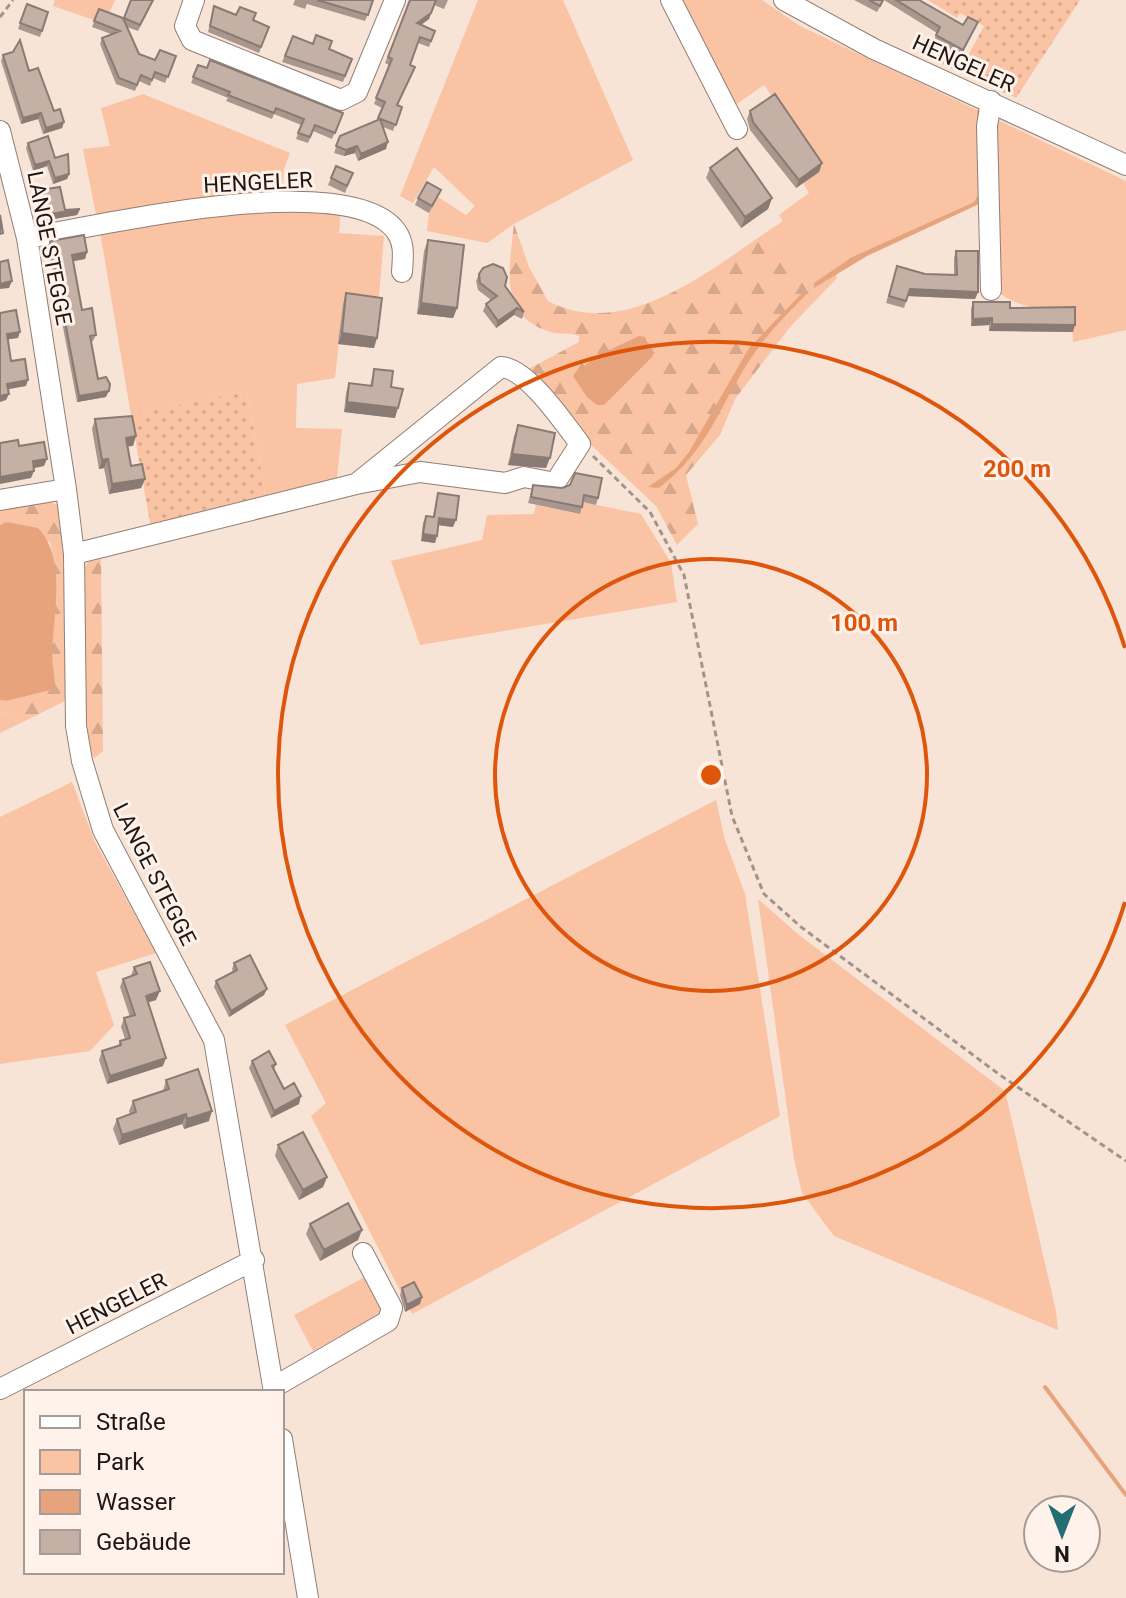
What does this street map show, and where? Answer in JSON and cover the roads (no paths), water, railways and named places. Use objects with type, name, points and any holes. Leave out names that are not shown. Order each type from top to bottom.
[{"type":"street","points":[[194,0],[185,26],[192,40],[341,100],[357,92],[395,0]]},
{"type":"street","points":[[671,0],[737,129]]},
{"type":"street","name":"HENGELER","points":[[784,0],[874,49],[1126,165]]},
{"type":"street","points":[[991,101],[987,126],[991,290]]},
{"type":"street","name":"LANGE STEGGE","points":[[0,131],[27,238],[66,489],[74,554],[76,726],[90,798],[103,830],[214,1040],[274,1390]]},
{"type":"street","name":"HENGELER","points":[[27,238],[222,204],[336,203],[365,210],[395,229],[404,246],[402,272]]},
{"type":"street","points":[[74,554],[356,484],[420,472],[505,483],[524,477],[555,483],[580,444],[527,382],[509,367],[501,367],[356,484]]},
{"type":"street","points":[[0,500],[66,489]]},
{"type":"street","points":[[274,1390],[388,1321],[392,1308],[363,1253]]},
{"type":"street","name":"HENGELER","points":[[0,1389],[254,1260]]},
{"type":"street","points":[[284,1451],[308,1598]]},
{"type":"water","points":[[977,110],[983,112],[985,192],[977,205],[867,256],[814,288],[814,283],[852,257],[974,202],[980,191]]},
{"type":"water","points":[[806,289],[806,295],[756,351],[691,456],[659,488],[648,487],[676,468],[689,452],[749,348]]},
{"type":"water","points":[[639,336],[645,337],[653,356],[604,405],[597,405],[587,397],[573,376],[601,354]]},
{"type":"water","points":[[6,522],[38,528],[53,555],[56,588],[52,654],[55,685],[50,690],[6,701],[0,700],[0,525]]},
{"type":"waterway","points":[[1045,1387],[1126,1495]]}]
